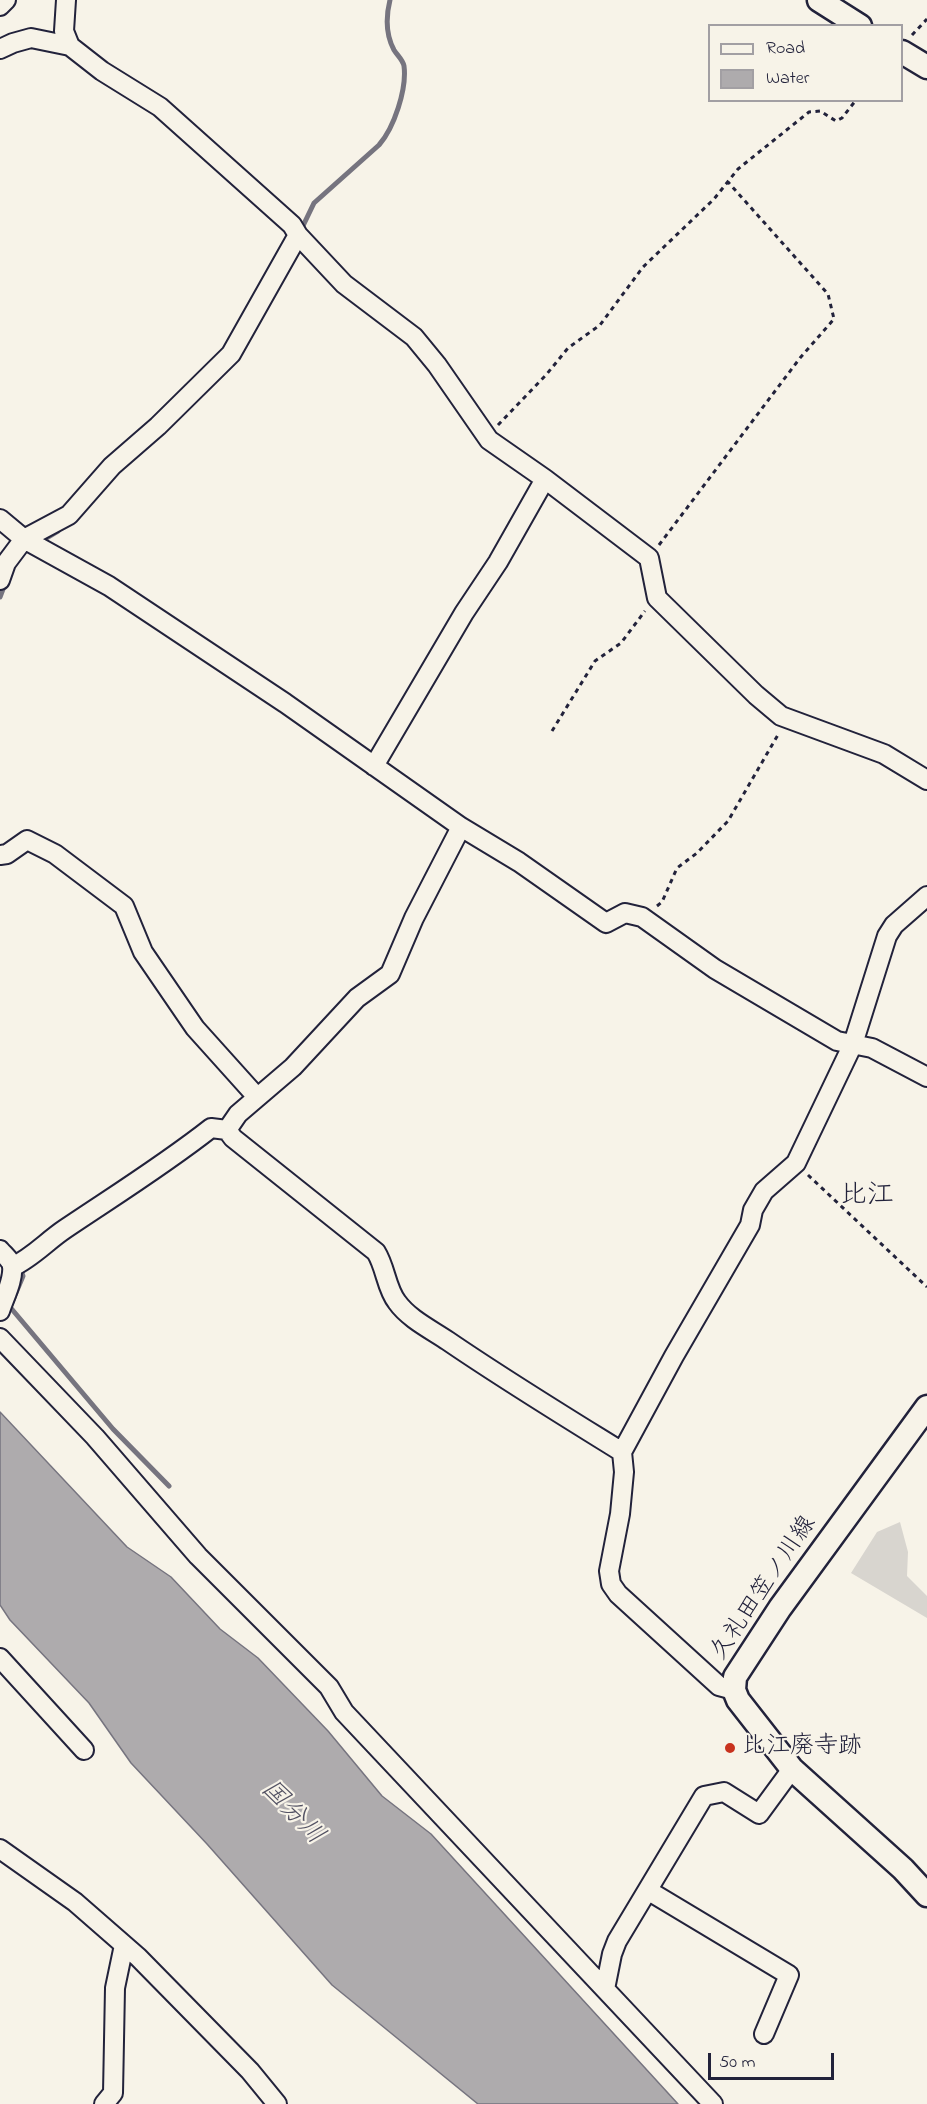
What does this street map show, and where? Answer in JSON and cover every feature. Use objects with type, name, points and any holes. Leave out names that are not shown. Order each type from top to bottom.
[{"type":"main road","points":[[819,0],[857,24]]},
{"type":"main road","points":[[905,47],[927,67]]},
{"type":"main road","name":"久礼田笠ノ川線","points":[[927,1407],[780,1608],[735,1677],[734,1690],[738,1700],[792,1769],[903,1869],[927,1895]]},
{"type":"street","points":[[0,6],[6,0]]},
{"type":"street","points":[[66,0],[64,31],[70,46]]},
{"type":"street","points":[[0,49],[30,38],[70,46],[102,70],[160,107],[292,225],[344,284],[414,337],[437,365],[489,440],[545,479],[649,558],[657,598],[756,695],[781,716],[884,754],[927,780]]},
{"type":"street","points":[[0,580],[6,563],[69,515],[112,466],[158,426],[231,354],[301,237]]},
{"type":"street","points":[[374,766],[464,613],[498,562],[545,479]]},
{"type":"street","points":[[0,519],[32,544],[109,586],[285,704],[461,827],[519,862],[606,923],[625,913],[642,917],[715,969],[837,1041],[872,1048],[927,1077]]},
{"type":"street","points":[[227,1130],[238,1114],[293,1067],[357,998],[390,974],[414,918],[461,827]]},
{"type":"street","points":[[0,855],[7,854],[27,840],[55,854],[124,906],[143,952],[195,1028],[256,1097]]},
{"type":"street","points":[[734,1690],[719,1686],[618,1594],[611,1584],[609,1571],[620,1514],[624,1472],[622,1452],[674,1356],[750,1225],[753,1210],[764,1191],[796,1163],[853,1044],[887,936],[894,925],[927,896]]},
{"type":"street","points":[[0,1311],[16,1265],[211,1128],[227,1130],[233,1138],[376,1252],[383,1264],[391,1292],[410,1315],[488,1368],[622,1452]]},
{"type":"street","points":[[0,1250],[16,1265]]},
{"type":"street","points":[[0,1338],[95,1437],[198,1556],[329,1687],[344,1712],[713,2104]]},
{"type":"street","points":[[0,1658],[84,1750]]},
{"type":"street","points":[[604,1989],[612,1954],[704,1796],[724,1792],[759,1814],[792,1769]]},
{"type":"street","points":[[0,1849],[75,1902],[124,1945],[242,2063],[277,2104]]},
{"type":"street","points":[[649,1891],[789,1975],[764,2034]]},
{"type":"street","points":[[104,2104],[113,2093],[115,1988],[124,1945]]},
{"type":"path","points":[[905,47],[927,19]]},
{"type":"path","points":[[489,440],[502,419],[546,375],[568,348],[600,325],[644,267],[714,200],[738,169],[809,112],[820,111],[836,121],[842,118],[854,102]]},
{"type":"path","points":[[649,558],[800,358],[834,320],[828,294],[728,182]]},
{"type":"path","points":[[552,731],[595,662],[621,643],[657,595]]},
{"type":"path","points":[[642,917],[662,902],[677,868],[697,853],[728,821],[788,718]]},
{"type":"path","points":[[796,1163],[927,1287]]},
{"type":"shaded area","points":[[900,1522],[908,1552],[907,1576],[927,1596],[927,1618],[851,1573],[877,1532]]},
{"type":"water","name":"国分川","points":[[0,1412],[127,1547],[171,1577],[220,1629],[258,1658],[328,1731],[382,1796],[431,1834],[678,2104],[478,2104],[332,1985],[207,1844],[131,1763],[89,1703],[10,1620],[0,1605]]},
{"type":"waterway","points":[[301,230],[314,203],[379,145],[394,119],[401,97],[404,75],[403,64],[391,44],[388,32],[387,19],[390,0]]},
{"type":"waterway","points":[[38,543],[58,531]]},
{"type":"waterway","points":[[0,597],[6,581]]},
{"type":"waterway","points":[[20,1267],[23,1276],[10,1307],[113,1429],[169,1486]]},
{"type":"place","name":"比江廃寺跡","points":[[730,1748]]},
{"type":"district","name":"比江","points":[[867,1198]]}]
